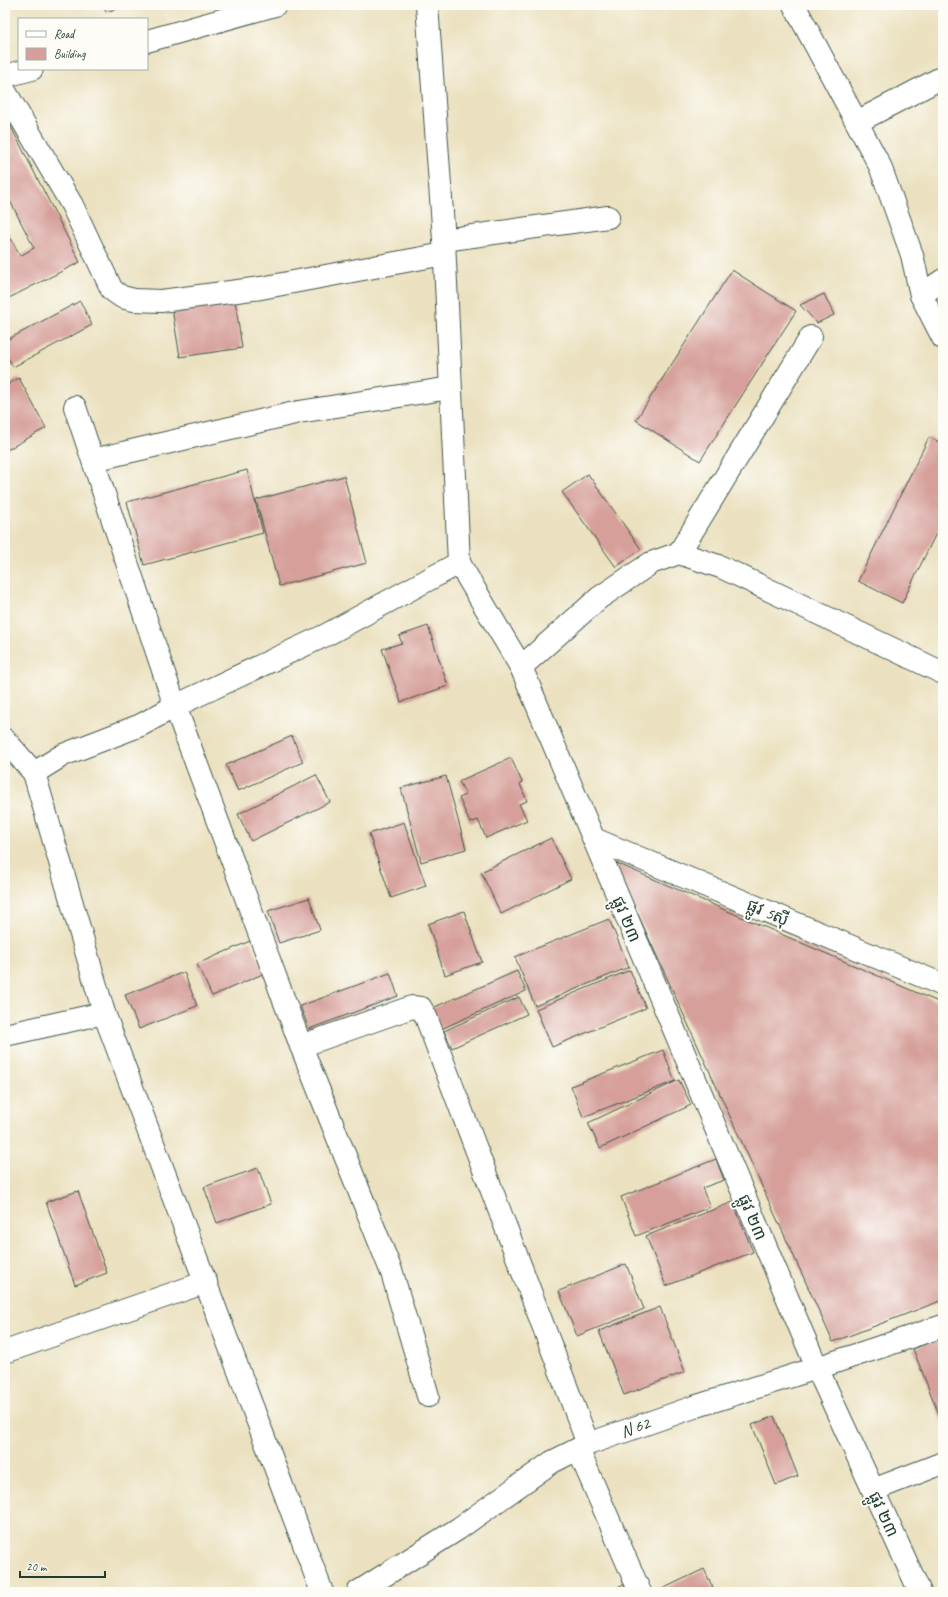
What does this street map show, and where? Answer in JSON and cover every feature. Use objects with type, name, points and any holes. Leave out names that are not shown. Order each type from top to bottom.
[{"type":"street","points":[[148,41],[276,5]]},
{"type":"street","points":[[34,773],[63,755],[141,725],[175,706],[326,635],[459,563],[444,247],[427,5]]},
{"type":"street","points":[[794,5],[880,166],[912,255],[921,295],[943,338]]},
{"type":"street","points":[[5,76],[28,70]]},
{"type":"street","points":[[857,122],[943,77]]},
{"type":"street","points":[[5,91],[72,205],[112,290],[122,297],[134,300],[161,301],[261,288],[444,247],[608,217]]},
{"type":"street","points":[[921,295],[943,280]]},
{"type":"street","points":[[679,553],[811,337]]},
{"type":"street","points":[[93,460],[299,412],[450,388]]},
{"type":"street","points":[[75,407],[175,706],[301,1046],[392,1273],[428,1396]]},
{"type":"street","points":[[521,667],[599,598],[651,563],[679,553],[721,567],[943,673]]},
{"type":"street","name":"ផ្លូវ ២៣","points":[[459,563],[521,667],[817,1368],[920,1592]]},
{"type":"street","points":[[5,740],[34,773],[104,1013],[322,1592]]},
{"type":"street","name":"ផ្លូវ 5ស៊ី","points":[[594,839],[943,985]]},
{"type":"street","points":[[301,1046],[412,1007],[421,1008],[426,1017],[583,1447],[640,1592]]},
{"type":"street","points":[[5,1036],[104,1013]]},
{"type":"street","points":[[5,1352],[206,1282]]},
{"type":"street","name":"N 62","points":[[358,1592],[458,1529],[552,1462],[583,1447],[694,1407],[943,1326]]},
{"type":"street","points":[[873,1490],[943,1464]]},
{"type":"building","points":[[104,5],[128,5],[106,12]]},
{"type":"building","points":[[5,115],[80,262],[5,300],[5,227],[20,256],[34,248],[5,191]]},
{"type":"building","points":[[732,270],[796,311],[700,461],[636,420]]},
{"type":"building","points":[[824,294],[834,315],[817,323],[800,305]]},
{"type":"building","points":[[235,300],[242,348],[180,357],[172,309]]},
{"type":"building","points":[[80,301],[92,325],[13,367],[5,352],[5,341]]},
{"type":"building","points":[[19,378],[46,428],[5,451],[5,386]]},
{"type":"building","points":[[929,437],[943,444],[943,519],[902,603],[858,581]]},
{"type":"building","points":[[247,470],[263,533],[144,565],[127,502]]},
{"type":"building","points":[[588,474],[641,549],[616,567],[562,492]]},
{"type":"building","points":[[344,476],[367,563],[279,586],[256,500]]},
{"type":"building","points":[[428,626],[448,686],[401,702],[382,649],[402,643],[399,636]]},
{"type":"building","points":[[292,736],[303,762],[238,791],[226,765]]},
{"type":"building","points":[[511,758],[522,782],[520,784],[527,801],[519,804],[527,820],[486,838],[478,820],[470,823],[459,798],[466,795],[459,781]]},
{"type":"building","points":[[316,775],[330,802],[251,841],[238,814]]},
{"type":"building","points":[[446,776],[466,849],[421,862],[401,788]]},
{"type":"building","points":[[404,822],[426,886],[391,898],[369,834]]},
{"type":"building","points":[[551,838],[571,879],[501,914],[481,872]]},
{"type":"building","points":[[614,862],[943,1004],[943,1300],[833,1342]]},
{"type":"building","points":[[309,898],[320,930],[279,943],[268,911]]},
{"type":"building","points":[[464,911],[482,962],[445,975],[428,924]]},
{"type":"building","points":[[609,919],[629,967],[535,1006],[515,957]]},
{"type":"building","points":[[250,941],[265,973],[212,996],[197,964]]},
{"type":"building","points":[[630,970],[646,1008],[552,1047],[536,1009]]},
{"type":"building","points":[[517,971],[526,991],[439,1030],[430,1009]]},
{"type":"building","points":[[184,972],[197,1006],[139,1029],[125,995]]},
{"type":"building","points":[[390,973],[398,996],[309,1029],[300,1006]]},
{"type":"building","points":[[519,997],[527,1014],[452,1048],[444,1031]]},
{"type":"building","points":[[663,1050],[675,1081],[583,1117],[571,1086]]},
{"type":"building","points":[[679,1080],[691,1105],[600,1148],[588,1123]]},
{"type":"building","points":[[716,1159],[724,1180],[702,1188],[710,1207],[636,1236],[621,1197]]},
{"type":"building","points":[[258,1168],[271,1204],[217,1223],[204,1187]]},
{"type":"building","points":[[78,1191],[107,1273],[75,1285],[46,1202]]},
{"type":"building","points":[[733,1202],[753,1252],[666,1286],[646,1236]]},
{"type":"building","points":[[626,1264],[644,1309],[577,1336],[559,1291]]},
{"type":"building","points":[[660,1307],[685,1372],[624,1395],[599,1331]]},
{"type":"building","points":[[943,1337],[943,1425],[913,1349]]},
{"type":"building","points":[[774,1416],[798,1476],[776,1485],[752,1425]]},
{"type":"building","points":[[704,1569],[715,1592],[656,1592]]},
{"type":"building","points":[[625,1583],[629,1592],[608,1592]]}]
